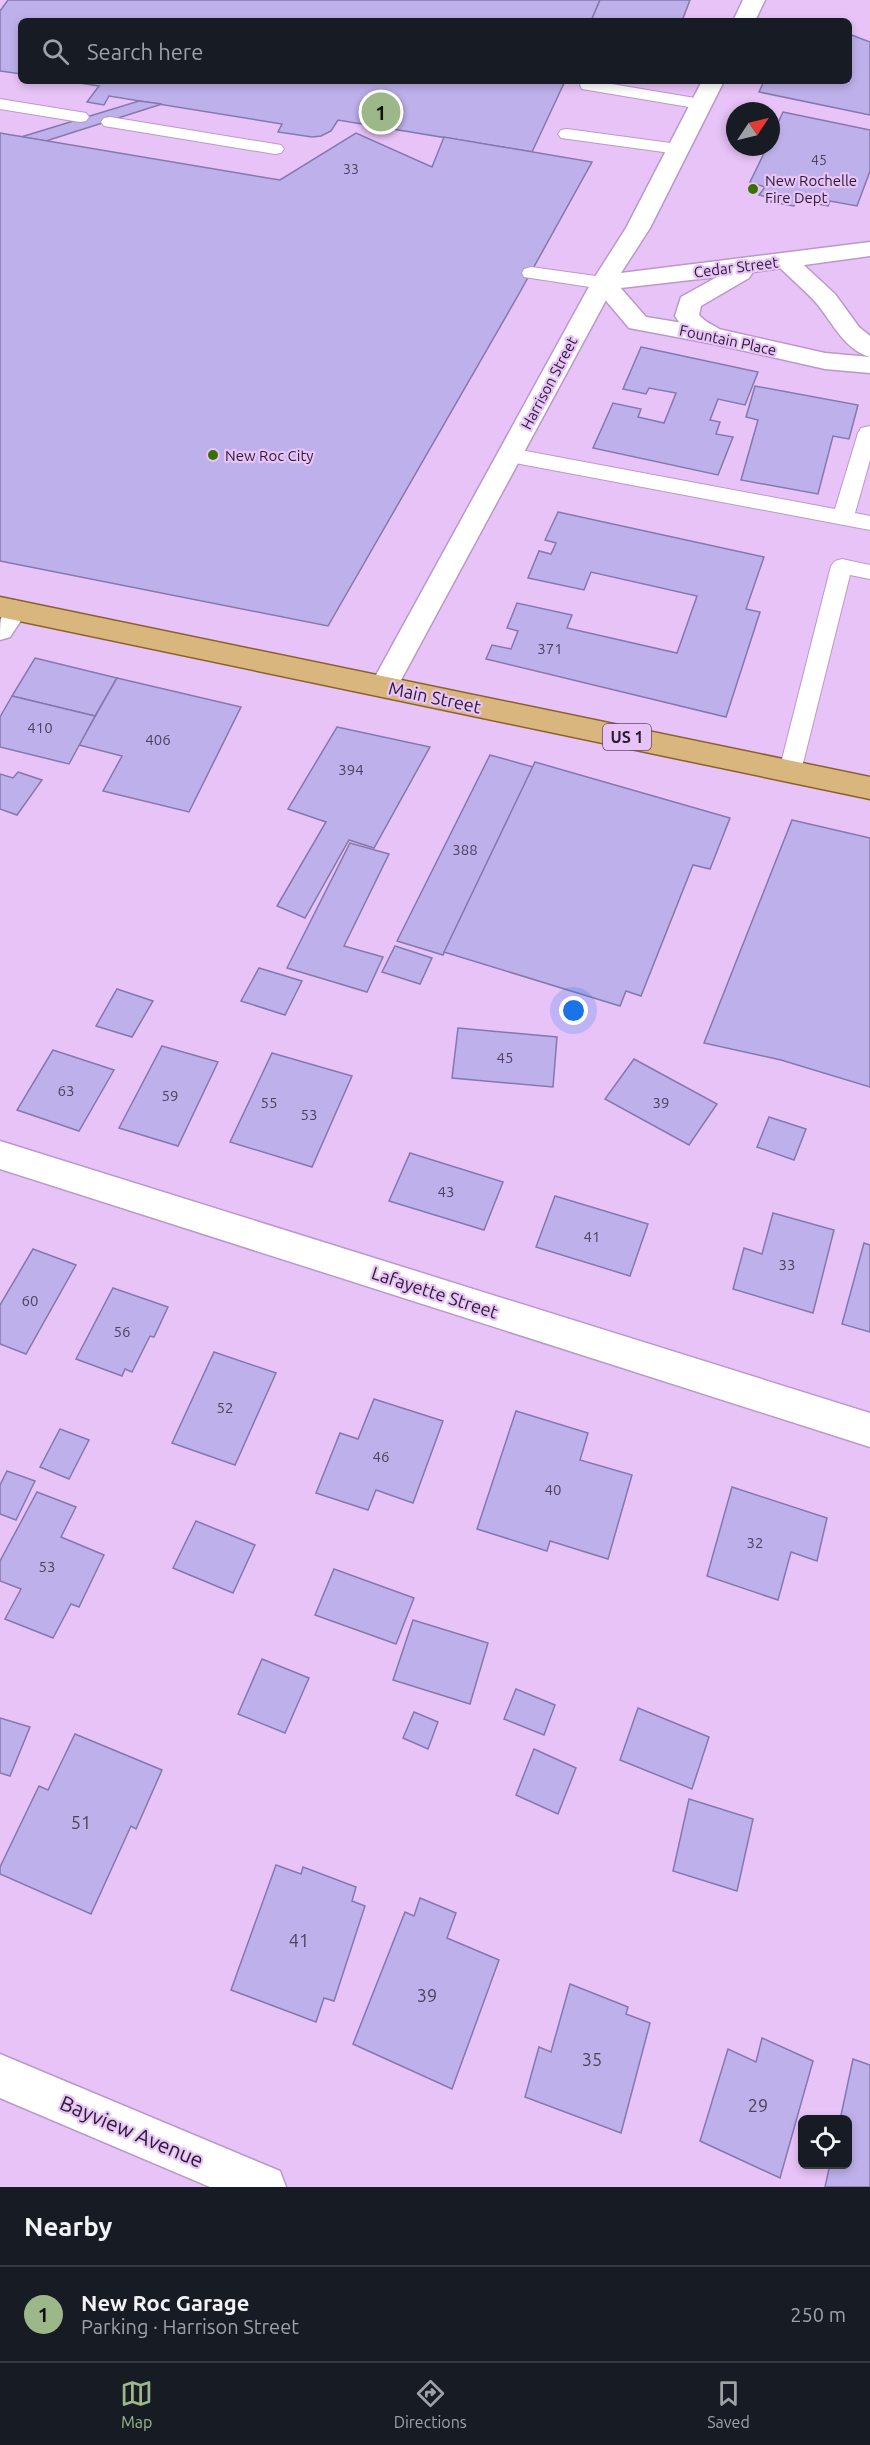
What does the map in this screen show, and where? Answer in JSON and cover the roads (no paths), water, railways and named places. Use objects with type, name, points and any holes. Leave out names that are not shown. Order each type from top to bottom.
[{"type":"main road","name":"Main Street","points":[[5,616],[384,686],[870,788]]},
{"type":"street","points":[[745,18],[754,0]]},
{"type":"street","name":"Harrison Street","points":[[384,686],[603,283],[638,228],[711,84]]},
{"type":"street","name":"Cedar Street","points":[[603,283],[870,249]]},
{"type":"street","points":[[786,261],[826,299],[850,332],[870,349]]},
{"type":"street","points":[[714,336],[694,325],[687,316],[690,302],[705,291],[759,264]]},
{"type":"street","name":"Fountain Place","points":[[603,283],[638,323],[714,336],[825,361],[870,366]]},
{"type":"street","name":"Lafayette Street","points":[[0,1155],[870,1430]]},
{"type":"street","name":"Bayview Avenue","points":[[0,2076],[264,2187]]},
{"type":"lane","points":[[588,85],[701,104]]},
{"type":"lane","points":[[0,104],[80,117]]},
{"type":"lane","points":[[110,122],[275,149]]},
{"type":"lane","points":[[567,134],[678,149]]},
{"type":"lane","points":[[531,273],[603,283]]},
{"type":"lane","points":[[843,518],[868,433],[870,433]]},
{"type":"lane","points":[[510,455],[870,524]]},
{"type":"lane","points":[[790,771],[842,566],[870,572]]},
{"type":"place","name":"New Roc Garage","points":[[381,112]]},
{"type":"place","name":"New Rochelle Fire Dept","points":[[753,189]]},
{"type":"place","name":"New Roc City","points":[[213,455]]}]
